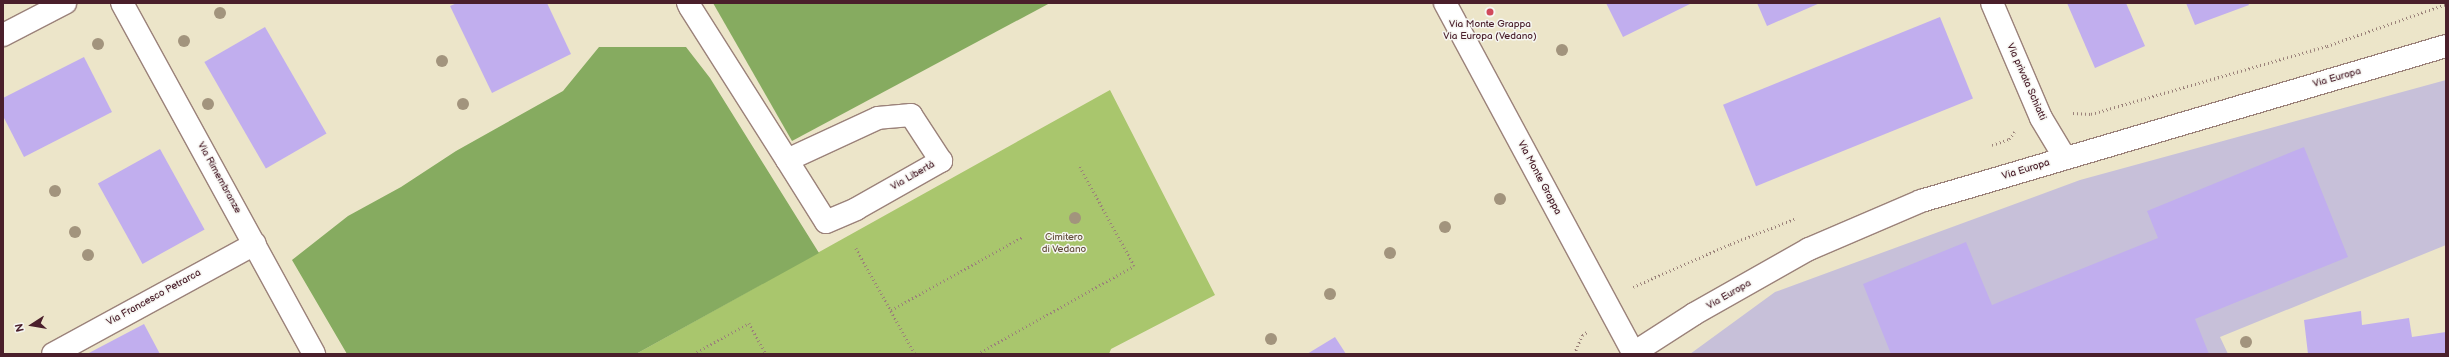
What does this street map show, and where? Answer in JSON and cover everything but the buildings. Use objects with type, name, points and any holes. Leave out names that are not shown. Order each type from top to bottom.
[{"type":"street","points":[[3,36],[65,3]]},
{"type":"street","name":"Via Rimembranze","points":[[122,3],[314,354]]},
{"type":"street","name":"Via Libertà","points":[[688,3],[826,222],[856,209],[941,161],[911,115],[878,118],[787,160]]},
{"type":"street","name":"Via Monte Grappa","points":[[1445,3],[1633,354]]},
{"type":"street","name":"Via privata Schiatti","points":[[1992,3],[2041,118],[2065,158]]},
{"type":"street","name":"Via Europa","points":[[1633,354],[1694,314],[1809,249],[1921,201],[2446,46]]},
{"type":"street","name":"Via Francesco Petrarca","points":[[53,354],[255,244]]},
{"type":"path","points":[[977,354],[1134,266],[1079,166]]},
{"type":"path","points":[[891,310],[1022,237]]},
{"type":"path","points":[[856,248],[915,354]]},
{"type":"path","points":[[693,354],[749,323],[766,354]]},
{"type":"shaded area","points":[[2446,80],[2446,245],[2220,337],[2228,354],[1690,354],[1775,292],[2080,180]]},
{"type":"green space","points":[[713,3],[1050,3],[792,141]]},
{"type":"green space","points":[[599,47],[686,47],[710,78],[819,253],[636,354],[347,354],[292,260],[348,216],[401,187],[456,151],[563,91]]},
{"type":"green space","name":"Cimitero di Vedano","points":[[1110,90],[1215,295],[1111,349],[1109,354],[636,354]]},
{"type":"place","name":"Via Monte Grappa Via Europa (Vedano)","points":[[1490,12]]}]
